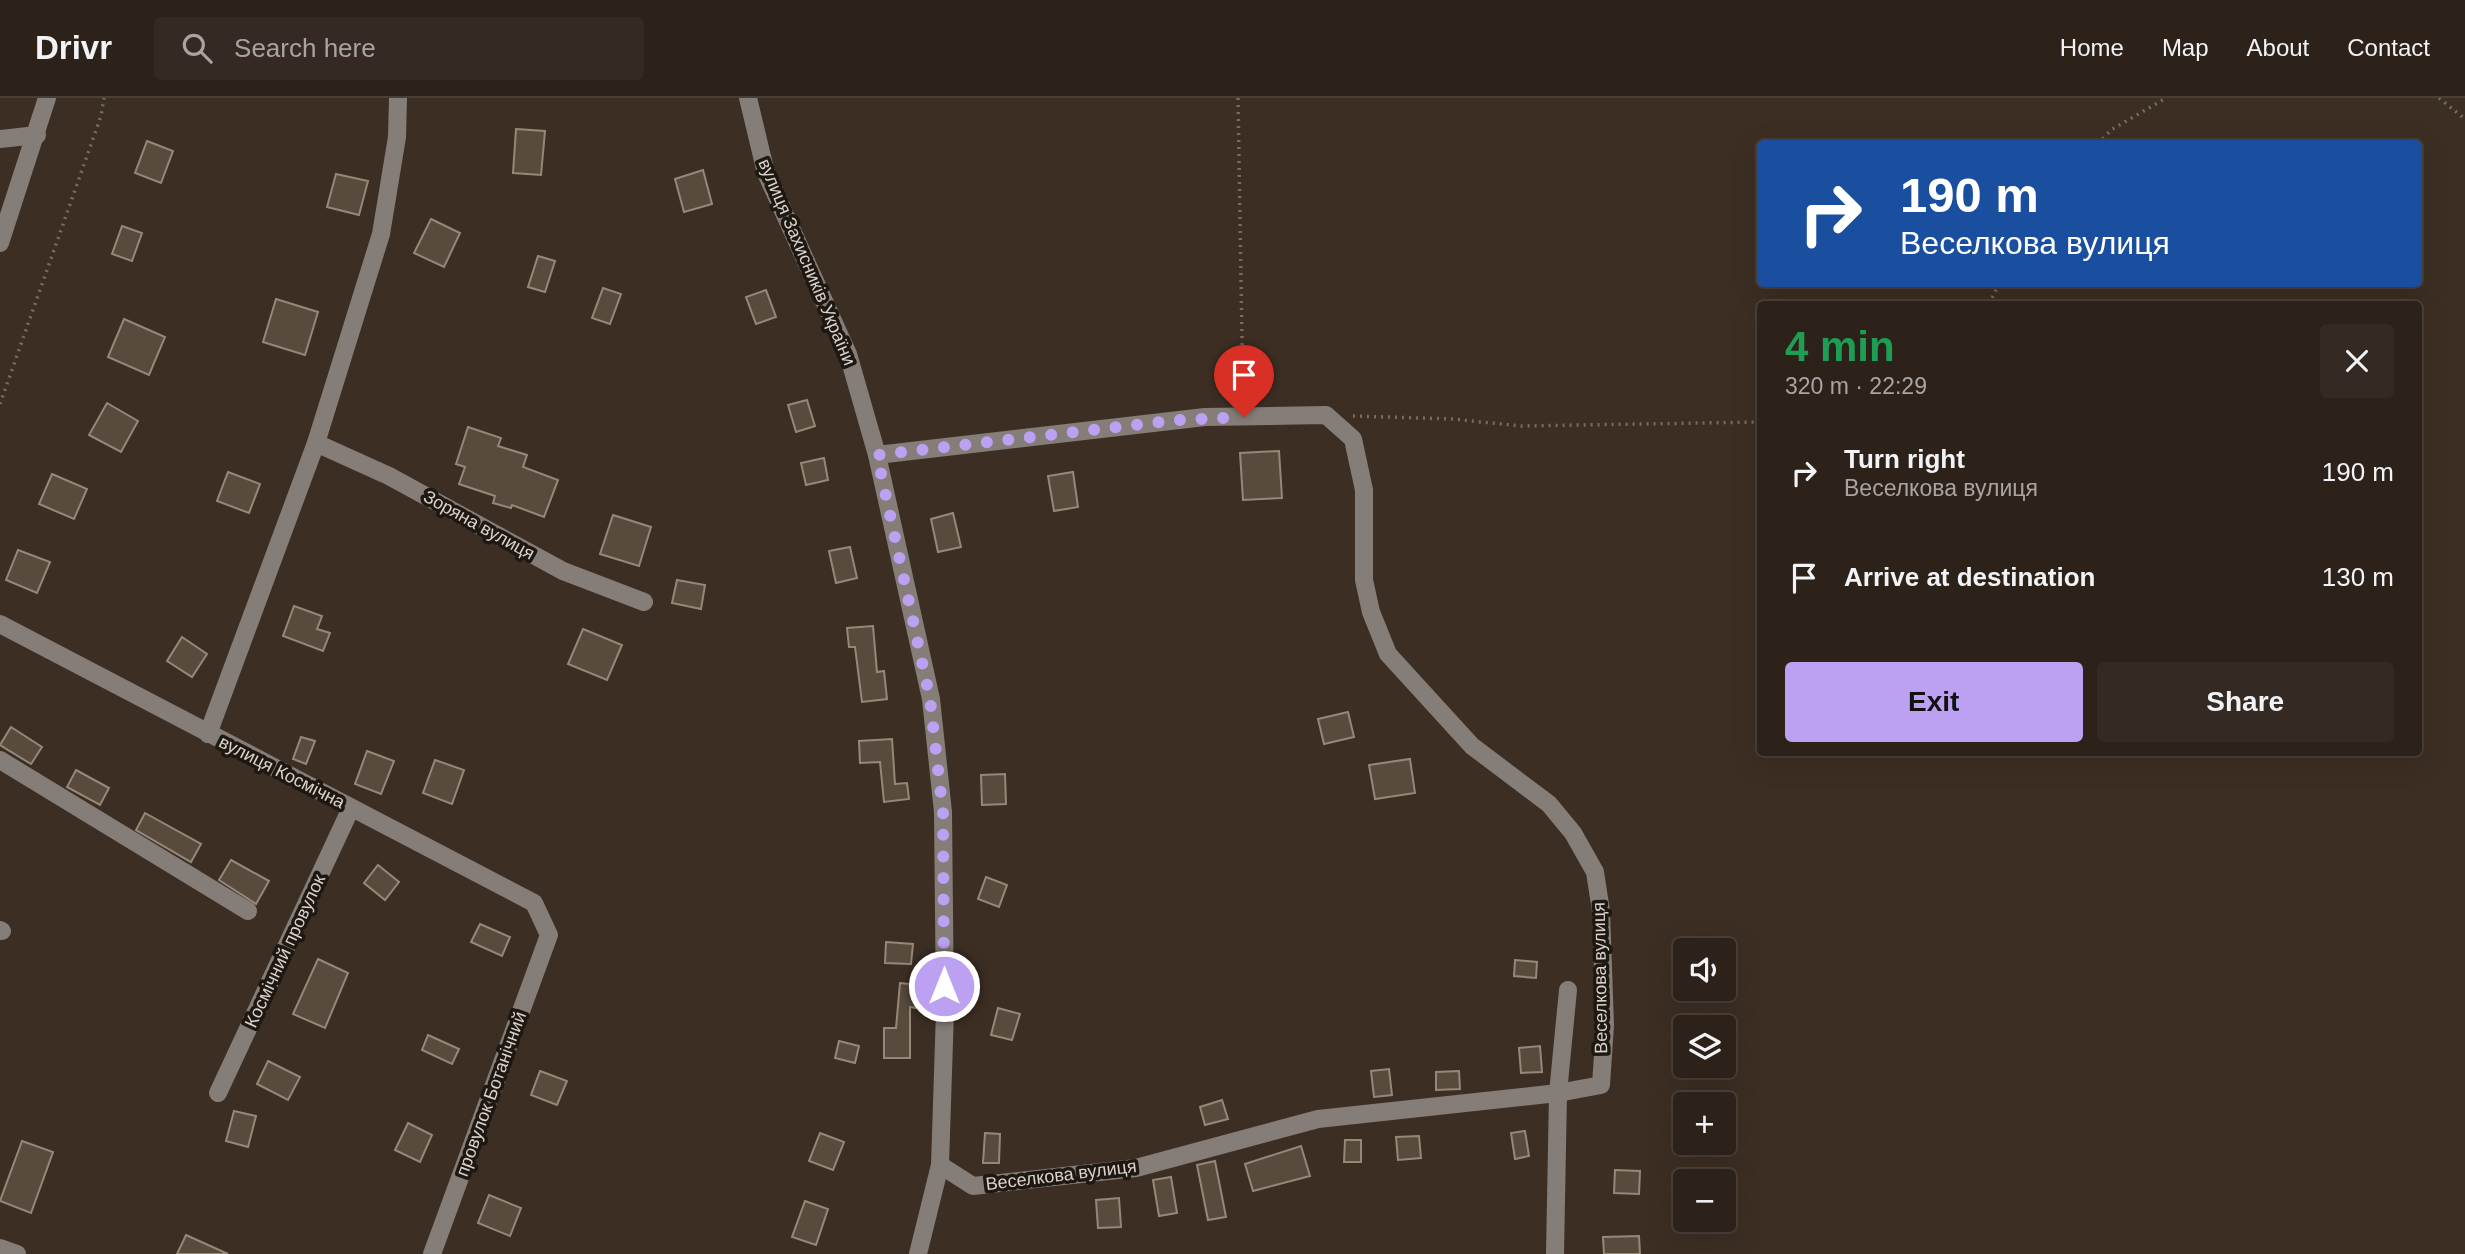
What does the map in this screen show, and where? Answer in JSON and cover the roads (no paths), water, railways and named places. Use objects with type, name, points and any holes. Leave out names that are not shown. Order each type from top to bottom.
[{"type":"street","points":[[0,243],[47,98]]},
{"type":"street","points":[[208,734],[316,443],[381,234],[397,137],[398,98]]},
{"type":"street","name":"вулиця Захисників України","points":[[748,98],[766,173],[848,354],[877,455],[930,699],[943,813],[945,1011],[940,1165],[918,1254]]},
{"type":"street","points":[[0,139],[37,135]]},
{"type":"street","name":"Веселкова вулиця","points":[[877,455],[1178,420],[1326,415],[1353,439],[1364,490],[1364,580],[1371,612],[1388,654],[1472,746],[1549,804],[1573,834],[1595,872],[1601,911],[1605,1025],[1601,1085],[1558,1093],[1318,1119],[1136,1168],[973,1185],[940,1165]]},
{"type":"street","name":"Зоряна вулиця","points":[[316,443],[389,476],[563,571],[644,602]]},
{"type":"street","name":"вулиця Космічна","points":[[0,624],[534,903],[549,935]]},
{"type":"street","points":[[0,760],[248,911]]},
{"type":"street","name":"Космічний провулок","points":[[218,1093],[351,808]]},
{"type":"street","name":"провулок Ботанічний","points":[[432,1254],[549,935]]},
{"type":"street","points":[[1555,1254],[1558,1093],[1568,990]]},
{"type":"street","points":[[0,1248],[17,1254]]}]
